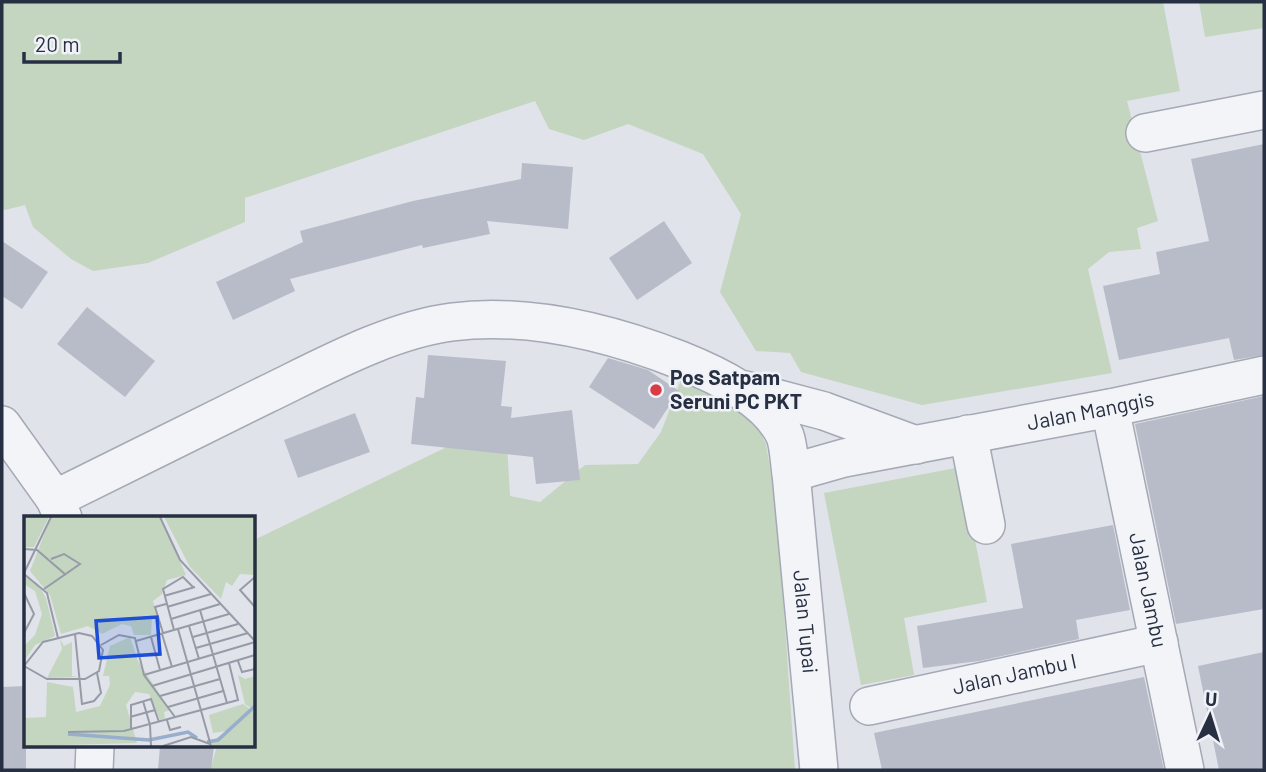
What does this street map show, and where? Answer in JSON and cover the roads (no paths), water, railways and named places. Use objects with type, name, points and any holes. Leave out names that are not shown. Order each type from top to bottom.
[{"type":"street","points":[[1145,134],[1264,110]]},
{"type":"street","points":[[2,425],[59,508],[320,368],[389,338],[451,322],[515,319],[571,326],[715,374],[734,387],[824,411],[917,445]]},
{"type":"street","name":"Jalan Manggis","points":[[791,473],[844,458],[1110,408],[1264,375]]},
{"type":"street","name":"Jalan Tupai","points":[[734,387],[768,412],[785,437],[791,473],[819,770]]},
{"type":"street","name":"Jalan Jambu","points":[[1110,408],[1185,770]]},
{"type":"street","points":[[968,435],[986,526]]},
{"type":"street","name":"Jalan Jambu I","points":[[869,706],[1159,643]]},
{"type":"street","points":[[94,770],[95,748]]},
{"type":"place","name":"Pos Satpam Seruni PC PKT","points":[[656,390]]}]
